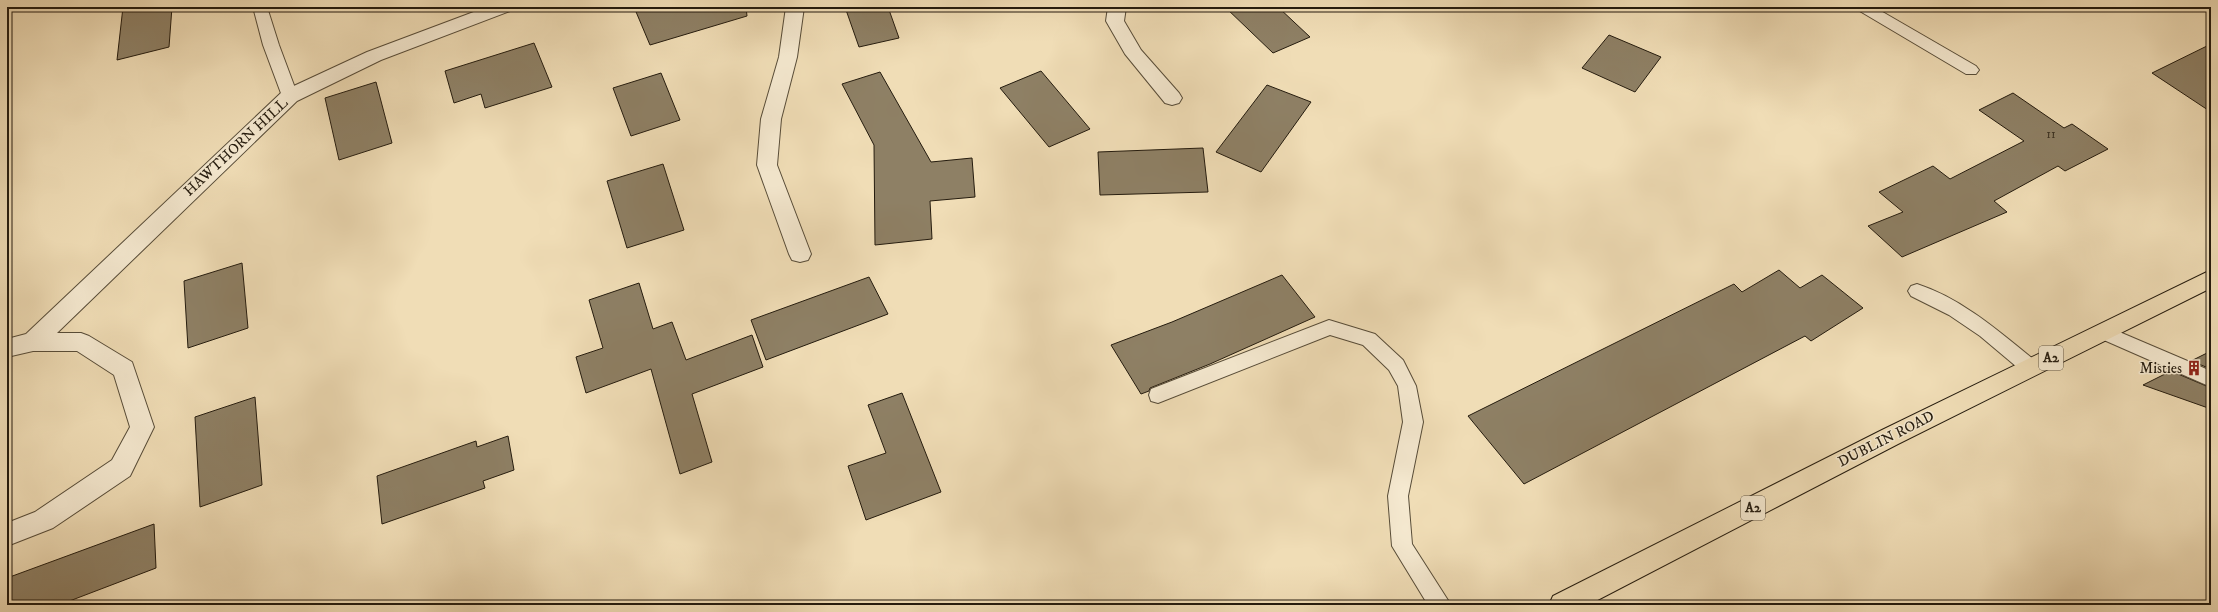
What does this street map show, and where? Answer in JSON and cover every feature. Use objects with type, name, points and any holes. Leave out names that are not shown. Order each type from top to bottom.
[{"type":"main road","name":"DUBLIN ROAD","points":[[1562,605],[1890,437],[2209,281]]},
{"type":"street","name":"HAWTHORN HILL","points":[[33,342],[290,96],[374,56],[504,7]]},
{"type":"street","points":[[795,7],[788,57],[771,119],[767,165],[800,254]]},
{"type":"street","points":[[1117,7],[1115,21],[1134,54],[1172,98]]},
{"type":"street","points":[[7,348],[33,342],[81,342],[124,369],[142,427],[121,468],[44,520],[7,535]]},
{"type":"lane","points":[[260,7],[271,45],[290,96]]},
{"type":"lane","points":[[1863,7],[1971,70]]},
{"type":"lane","points":[[1917,291],[1954,310],[1986,330],[2031,368]]},
{"type":"lane","points":[[1158,396],[1329,327],[1369,339],[1396,365],[1408,386],[1413,422],[1398,496],[1402,546],[1440,605]]},
{"type":"lane","points":[[2103,332],[2211,379]]},
{"type":"building","points":[[123,7],[172,7],[169,47],[117,60]]},
{"type":"building","points":[[634,7],[746,7],[747,16],[650,45]]},
{"type":"building","points":[[845,7],[888,7],[899,38],[859,47]]},
{"type":"building","points":[[1225,7],[1278,7],[1310,37],[1273,53]]},
{"type":"building","points":[[1609,35],[1661,57],[1635,92],[1582,68]]},
{"type":"building","points":[[534,43],[552,87],[485,108],[481,94],[454,103],[445,71]]},
{"type":"building","points":[[2211,44],[2211,112],[2152,73]]},
{"type":"building","points":[[1041,71],[1090,129],[1049,147],[1000,88]]},
{"type":"building","points":[[880,72],[931,162],[972,158],[975,197],[930,201],[932,239],[875,245],[874,145],[842,84]]},
{"type":"building","points":[[661,73],[680,120],[631,136],[613,88]]},
{"type":"building","points":[[376,82],[392,143],[339,160],[325,98]]},
{"type":"building","points":[[1267,85],[1311,102],[1261,172],[1216,152]]},
{"type":"building","points":[[2013,93],[2064,128],[2072,124],[2108,149],[2065,171],[2058,166],[1994,201],[2007,212],[1902,257],[1868,226],[1903,212],[1879,192],[1933,166],[1950,179],[2024,141],[1979,110]]},
{"type":"building","points":[[1203,148],[1208,192],[1100,195],[1098,152]]},
{"type":"building","points":[[663,164],[684,230],[627,248],[607,181]]},
{"type":"building","points":[[242,263],[248,328],[188,348],[184,281]]},
{"type":"building","points":[[1779,270],[1800,288],[1822,275],[1863,308],[1811,341],[1805,336],[1524,484],[1468,416],[1734,284],[1742,292]]},
{"type":"building","points":[[1282,275],[1315,317],[1210,364],[1150,388],[1149,391],[1141,394],[1111,345],[1172,322]]},
{"type":"building","points":[[869,277],[888,314],[766,360],[751,320]]},
{"type":"building","points":[[639,283],[653,329],[672,322],[686,360],[752,335],[763,367],[692,394],[712,462],[680,474],[651,369],[586,393],[576,357],[603,348],[589,300]]},
{"type":"building","points":[[2211,351],[2211,369],[2191,361]]},
{"type":"building","name":"Misties","points":[[2171,371],[2211,388],[2211,409],[2143,385]]},
{"type":"building","points":[[902,393],[941,492],[866,520],[848,466],[886,453],[868,405]]},
{"type":"building","points":[[255,397],[262,485],[200,507],[195,417]]},
{"type":"building","points":[[508,436],[514,470],[483,481],[485,488],[382,524],[377,476],[476,441],[477,447]]},
{"type":"building","points":[[154,524],[156,568],[59,605],[7,605],[7,578]]},
{"type":"place","name":"Misties","points":[[2194,368]]}]
